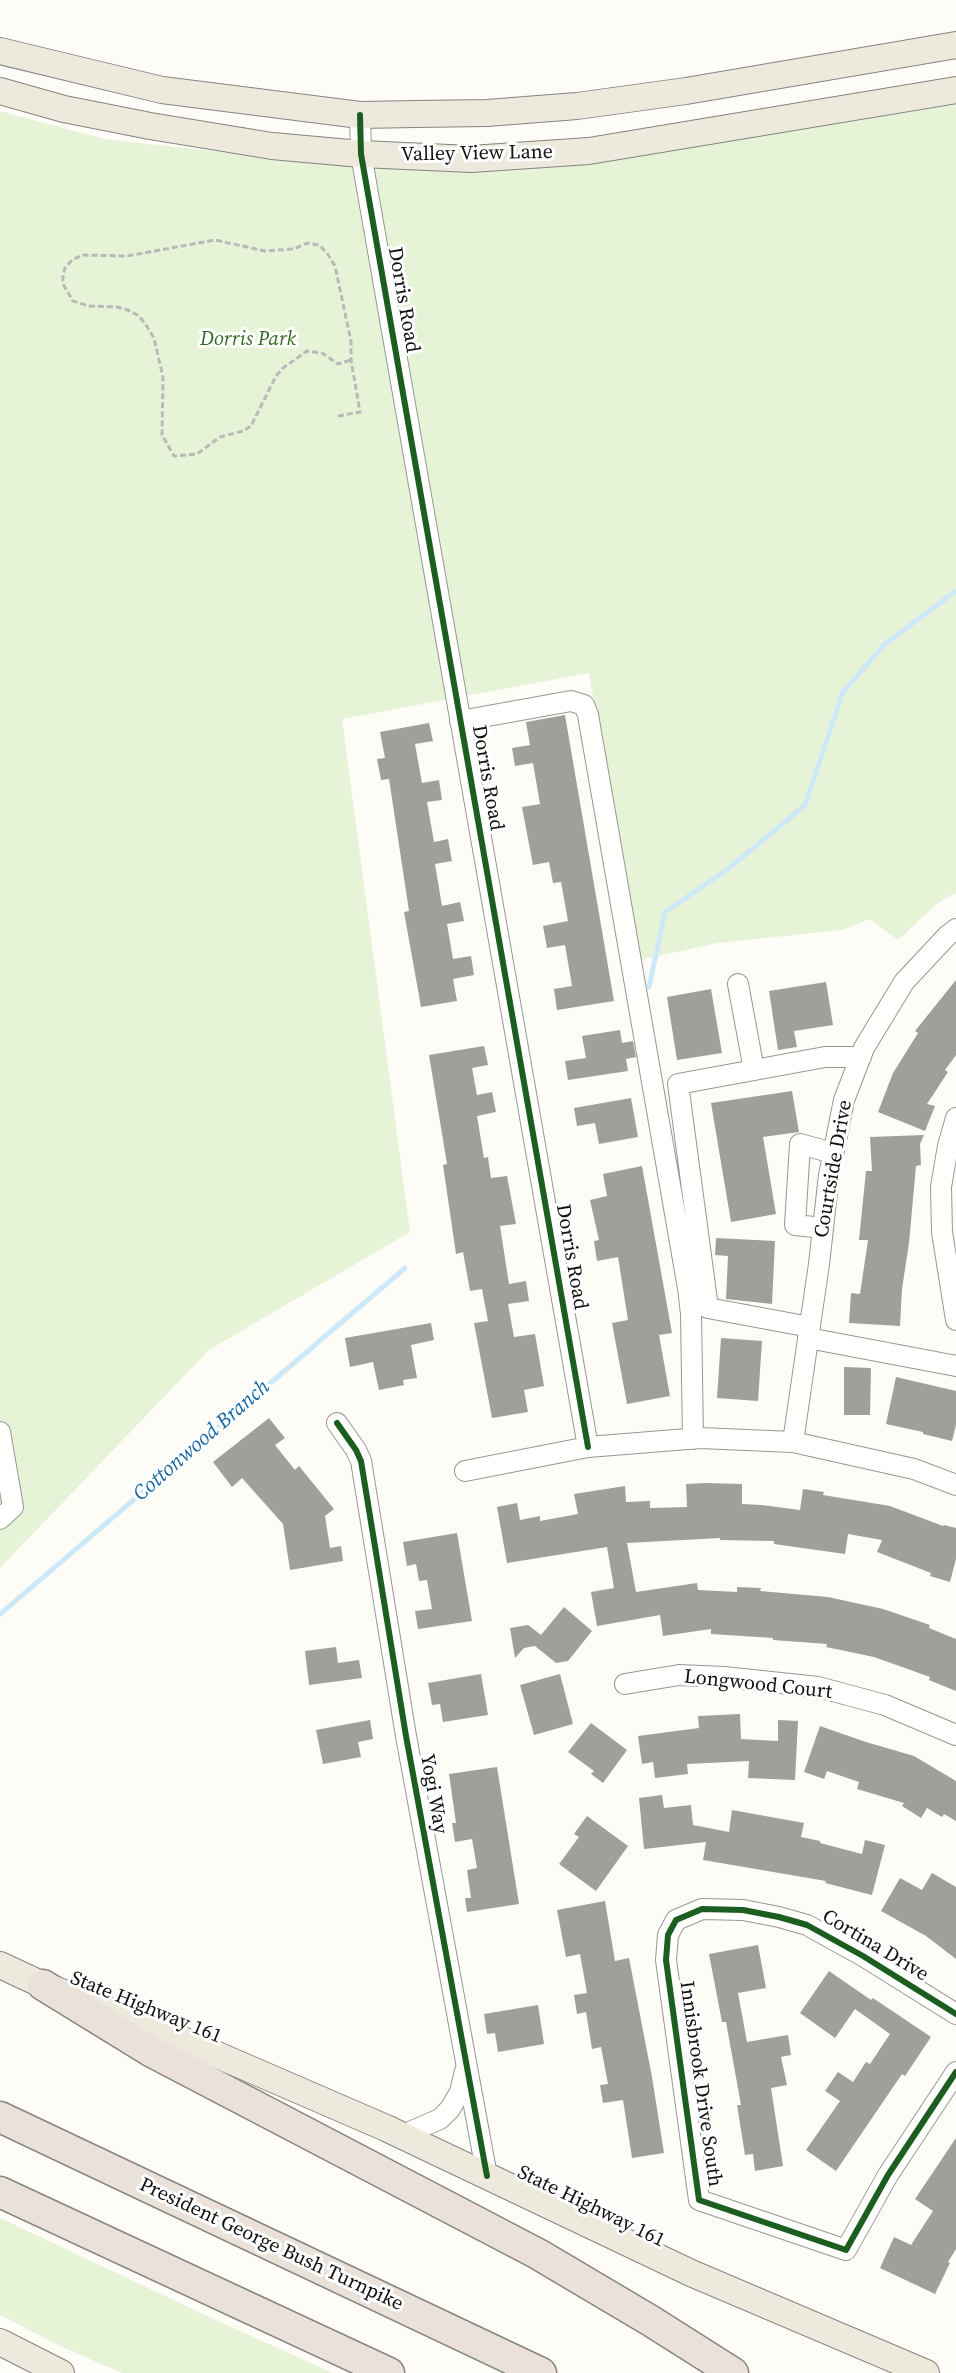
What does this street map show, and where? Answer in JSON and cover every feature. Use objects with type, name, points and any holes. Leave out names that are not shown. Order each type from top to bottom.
[{"type":"highway","points":[[43,1985],[152,2052],[538,2254],[733,2373]]},
{"type":"highway","name":"President George Bush Turnpike","points":[[0,2117],[541,2373]]},
{"type":"highway","points":[[0,2192],[389,2373]]},
{"type":"main road","name":"Valley View Lane","points":[[0,51],[162,90],[360,115],[487,113],[577,106],[686,91],[956,45]]},
{"type":"main road","name":"Valley View Lane","points":[[0,91],[64,109],[272,146],[361,154],[471,159],[589,152],[956,90]]},
{"type":"main road","name":"State Highway 161","points":[[0,1965],[43,1985],[155,2028],[403,2135],[691,2273],[926,2373]]},
{"type":"main road","points":[[0,2342],[61,2373]]},
{"type":"street","name":"Dorris Road","points":[[360,115],[361,154],[588,1447]]},
{"type":"street","points":[[460,721],[571,701],[584,705],[588,715],[688,1288],[693,1438]]},
{"type":"street","name":"Courtside Drive","points":[[793,1442],[833,1153],[844,1100],[861,1058],[904,982],[956,929]]},
{"type":"street","points":[[738,984],[754,1070]]},
{"type":"street","points":[[861,1058],[825,1057],[678,1084],[708,1308],[956,1366]]},
{"type":"street","points":[[956,1118],[948,1146],[941,1187],[942,1232],[956,1320]]},
{"type":"street","points":[[823,1228],[795,1225],[800,1144],[833,1153]]},
{"type":"street","name":"Yogi Way","points":[[337,1423],[361,1461],[406,1736],[487,2176]]},
{"type":"street","points":[[0,1432],[13,1507],[0,1519]]},
{"type":"street","points":[[465,1471],[588,1447],[693,1438],[793,1442],[914,1469],[956,1485]]},
{"type":"street","name":"Longwood Court","points":[[625,1684],[680,1675],[724,1677],[818,1687],[885,1705],[956,1735]]},
{"type":"street","name":"Cortina Drive","points":[[702,1909],[743,1910],[807,1925],[863,1956],[956,2014]]},
{"type":"street","name":"Innisbrook Drive South","points":[[702,1909],[676,1920],[668,1935],[666,1960],[699,2200],[846,2250],[888,2175],[956,2072]]},
{"type":"street","name":"Yogi Way","points":[[403,2135],[440,2120],[460,2092],[466,2069]]},
{"type":"street","points":[[0,2351],[34,2373]]},
{"type":"path","points":[[338,416],[360,412],[351,360],[351,341],[335,266],[319,245],[307,243],[294,249],[265,251],[216,240],[127,256],[82,255],[72,260],[65,268],[63,284],[73,300],[89,306],[117,307],[128,310],[139,316],[154,338],[163,377],[162,435],[174,456],[197,454],[220,437],[243,431],[251,426],[276,376],[283,368],[307,351],[322,353],[338,364],[351,360]]},
{"type":"green space","name":"Dorris Park","points":[[956,101],[956,893],[939,902],[898,940],[870,919],[842,930],[717,943],[640,960],[589,673],[342,719],[410,1232],[209,1350],[0,1568],[0,111],[104,139],[265,157],[474,173],[625,156]]},
{"type":"green space","points":[[0,2218],[333,2373],[122,2373],[62,2347],[0,2315]]},
{"type":"building","points":[[565,715],[614,1001],[557,1010],[554,989],[572,986],[565,945],[547,948],[543,926],[568,921],[561,882],[553,883],[549,862],[533,865],[522,807],[540,804],[533,763],[515,766],[512,748],[530,745],[526,722]]},
{"type":"building","points":[[429,723],[433,741],[415,744],[422,783],[439,780],[442,800],[427,802],[434,842],[448,839],[452,861],[435,864],[442,906],[460,902],[464,921],[447,924],[453,959],[471,956],[474,975],[453,979],[457,1001],[421,1007],[404,912],[409,911],[389,779],[381,780],[377,759],[385,758],[380,732]]},
{"type":"building","points":[[956,980],[956,1055],[945,1070],[948,1072],[927,1104],[935,1106],[925,1131],[878,1112],[893,1073],[918,1033],[915,1031]]},
{"type":"building","points":[[826,982],[833,1025],[794,1031],[797,1047],[778,1050],[769,991]]},
{"type":"building","points":[[711,989],[722,1053],[677,1060],[667,997]]},
{"type":"building","points":[[620,1030],[622,1043],[633,1041],[636,1057],[626,1059],[628,1071],[568,1080],[565,1061],[586,1058],[582,1036]]},
{"type":"building","points":[[484,1046],[488,1065],[472,1068],[477,1095],[492,1092],[496,1112],[477,1116],[484,1158],[488,1157],[491,1178],[507,1176],[516,1224],[500,1226],[509,1284],[526,1281],[529,1301],[508,1304],[514,1337],[535,1334],[544,1386],[524,1390],[528,1412],[492,1418],[474,1323],[488,1321],[482,1289],[470,1291],[463,1252],[456,1254],[443,1165],[447,1164],[429,1055]]},
{"type":"building","points":[[792,1091],[799,1132],[763,1137],[776,1214],[731,1222],[711,1103]]},
{"type":"building","points":[[631,1098],[638,1137],[599,1144],[595,1123],[577,1126],[574,1108]]},
{"type":"building","points":[[924,1135],[920,1144],[921,1165],[916,1166],[900,1326],[849,1323],[851,1293],[860,1294],[868,1240],[859,1240],[866,1171],[872,1171],[870,1137]]},
{"type":"building","points":[[642,1166],[672,1333],[659,1335],[670,1396],[627,1404],[612,1323],[628,1320],[618,1257],[597,1261],[594,1241],[599,1240],[590,1200],[607,1196],[603,1174]]},
{"type":"building","points":[[716,1238],[775,1241],[772,1304],[726,1299],[728,1256],[715,1255]]},
{"type":"building","points":[[431,1323],[434,1340],[411,1345],[417,1378],[403,1380],[404,1385],[379,1390],[373,1362],[350,1367],[345,1338]]},
{"type":"building","points":[[721,1338],[762,1341],[758,1401],[717,1398]]},
{"type":"building","points":[[844,1367],[871,1368],[870,1415],[844,1415]]},
{"type":"building","points":[[896,1377],[956,1391],[956,1425],[952,1441],[886,1424]]},
{"type":"building","points":[[269,1418],[285,1438],[275,1445],[295,1470],[299,1466],[334,1509],[325,1516],[330,1548],[341,1546],[343,1561],[290,1570],[283,1524],[242,1478],[232,1487],[213,1462]]},
{"type":"building","points":[[686,1484],[742,1484],[742,1504],[800,1510],[803,1489],[824,1492],[823,1495],[890,1506],[943,1526],[956,1528],[956,1559],[950,1582],[930,1576],[931,1573],[877,1552],[882,1540],[848,1534],[845,1554],[774,1544],[774,1541],[720,1540],[720,1538],[627,1543],[636,1592],[697,1583],[698,1590],[737,1592],[737,1587],[761,1588],[760,1591],[828,1597],[883,1609],[930,1625],[929,1628],[956,1639],[956,1691],[929,1680],[930,1677],[874,1657],[826,1647],[827,1644],[711,1634],[711,1629],[663,1636],[660,1615],[597,1626],[591,1592],[614,1588],[607,1547],[507,1563],[497,1507],[517,1503],[520,1520],[540,1516],[540,1521],[578,1514],[574,1494],[625,1486],[626,1502],[650,1501],[650,1508],[687,1507]]},
{"type":"building","points":[[457,1533],[472,1621],[418,1629],[415,1611],[432,1609],[427,1580],[419,1581],[416,1564],[407,1566],[403,1542]]},
{"type":"building","points":[[564,1607],[592,1631],[568,1661],[556,1663],[535,1646],[524,1648],[515,1658],[510,1628],[528,1625],[541,1635]]},
{"type":"building","points":[[336,1647],[338,1663],[359,1660],[362,1678],[309,1685],[305,1651]]},
{"type":"building","points":[[481,1674],[488,1715],[443,1722],[440,1704],[432,1705],[428,1683]]},
{"type":"building","points":[[560,1674],[573,1724],[534,1735],[520,1685]]},
{"type":"building","points":[[740,1714],[741,1739],[778,1741],[778,1720],[798,1721],[795,1780],[748,1778],[749,1761],[687,1764],[688,1774],[655,1778],[653,1762],[642,1764],[638,1736],[699,1728],[698,1716]]},
{"type":"building","points":[[370,1720],[373,1739],[358,1742],[361,1757],[323,1764],[316,1730]]},
{"type":"building","points":[[591,1723],[627,1750],[603,1783],[591,1774],[594,1771],[568,1752]]},
{"type":"building","points":[[820,1726],[914,1756],[956,1781],[956,1821],[944,1814],[942,1817],[927,1808],[921,1818],[902,1806],[904,1803],[857,1789],[859,1782],[827,1771],[824,1779],[804,1772]]},
{"type":"building","points":[[497,1767],[519,1904],[467,1912],[465,1898],[471,1898],[467,1870],[477,1868],[472,1839],[455,1842],[452,1823],[456,1823],[449,1774]]},
{"type":"building","points":[[662,1795],[664,1808],[691,1805],[693,1825],[729,1832],[732,1810],[804,1823],[801,1837],[862,1854],[865,1840],[885,1845],[872,1895],[825,1883],[826,1881],[703,1860],[706,1842],[644,1849],[639,1798]]},
{"type":"building","points":[[587,1816],[628,1846],[596,1891],[559,1864],[579,1837],[574,1834]]},
{"type":"building","points":[[932,1873],[956,1887],[956,1959],[926,1936],[881,1911],[900,1878],[922,1890]]},
{"type":"building","points":[[605,1901],[615,1961],[629,1958],[664,2153],[632,2158],[623,2100],[603,2103],[600,2085],[608,2084],[601,2047],[592,2049],[586,2012],[577,2014],[574,1995],[587,1993],[580,1954],[566,1957],[557,1910]]},
{"type":"building","points":[[758,1945],[766,1988],[738,1993],[747,2042],[788,2035],[791,2055],[781,2057],[787,2085],[771,2088],[783,2166],[755,2171],[753,2154],[745,2155],[737,2105],[741,2105],[726,2022],[722,2022],[709,1954]]},
{"type":"building","points":[[829,1971],[931,2037],[905,2076],[902,2074],[836,2171],[806,2150],[840,2101],[825,2091],[838,2072],[853,2082],[866,2062],[870,2064],[890,2034],[855,2009],[835,2038],[800,2013]]},
{"type":"building","points":[[538,2005],[544,2044],[498,2052],[495,2033],[487,2034],[484,2014]]},
{"type":"building","points":[[956,2138],[956,2249],[935,2294],[880,2268],[894,2237],[911,2245],[933,2211],[915,2199]]},
{"type":"waterway","name":"Cottonwood Branch","points":[[649,987],[665,912],[728,869],[805,805],[843,692],[885,644],[956,591]]},
{"type":"waterway","name":"Cottonwood Branch","points":[[0,1614],[405,1268]]},
{"type":"cycle path","points":[[360,115],[361,154],[588,1447]]},
{"type":"cycle path","points":[[337,1423],[361,1461],[406,1736],[487,2176]]},
{"type":"cycle path","points":[[956,2014],[863,1956],[807,1925],[779,1917],[743,1910],[702,1909],[676,1920],[668,1935],[666,1960],[699,2200],[846,2250],[888,2175],[956,2072]]}]
